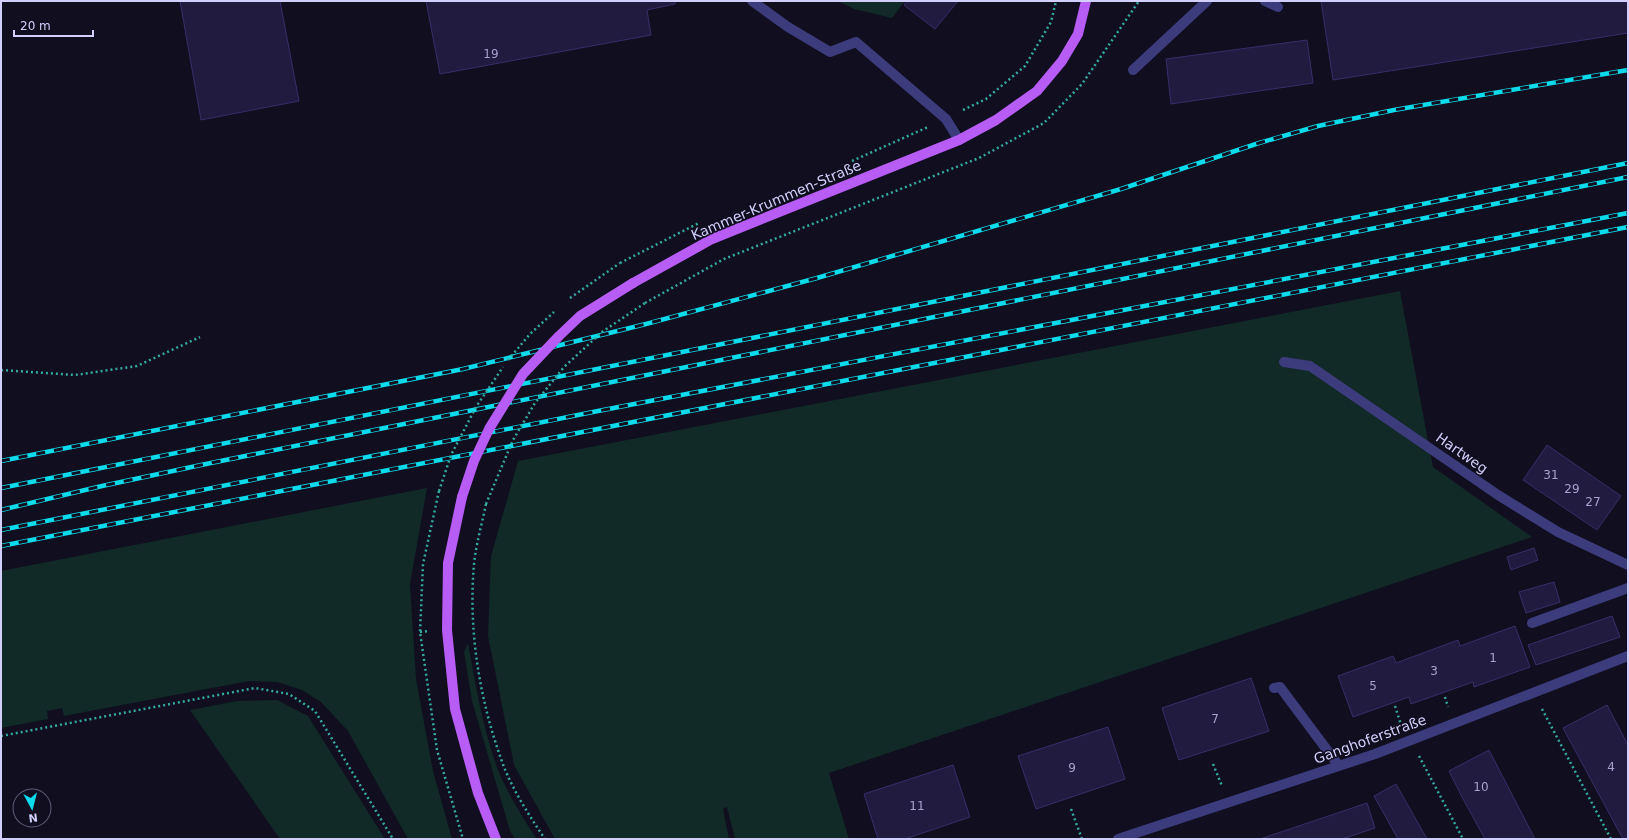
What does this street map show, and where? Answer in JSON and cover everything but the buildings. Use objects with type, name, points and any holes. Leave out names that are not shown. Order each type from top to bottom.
[{"type":"main road","name":"Kammer-Krummen-Straße","points":[[496,839],[478,794],[456,709],[447,630],[448,563],[462,497],[474,461],[489,429],[523,374],[558,336],[580,316],[632,283],[712,239],[959,140],[996,120],[1037,91],[1062,61],[1078,34],[1086,1]]},
{"type":"street","points":[[752,1],[788,27],[830,52],[856,42],[946,119],[959,140]]},
{"type":"street","points":[[1133,70],[1207,1]]},
{"type":"street","points":[[1265,1],[1278,7]]},
{"type":"street","name":"Hartweg","points":[[1284,362],[1310,366],[1498,495],[1558,532],[1628,565]]},
{"type":"street","points":[[1532,623],[1628,588]]},
{"type":"street","name":"Ganghoferstraße","points":[[1118,839],[1339,766],[1411,740],[1628,656]]},
{"type":"street","points":[[1274,688],[1280,687],[1339,766]]},
{"type":"path","points":[[849,162],[946,119],[986,99],[1025,66],[1051,22],[1056,1]]},
{"type":"path","points":[[620,263],[687,228],[702,222]]},
{"type":"path","points":[[545,839],[530,818],[504,768],[484,700],[473,628],[474,563],[486,504],[513,440],[535,403],[564,367],[602,332],[645,303]]},
{"type":"path","points":[[1,370],[75,375],[137,366],[200,337]]},
{"type":"path","points":[[1,736],[255,688],[289,694],[315,711],[393,839]]},
{"type":"path","points":[[1534,692],[1611,839]]},
{"type":"path","points":[[1411,740],[1463,839]]},
{"type":"path","points":[[1072,809],[1082,839]]},
{"type":"green space","points":[[838,1],[905,1],[892,18],[854,9]]},
{"type":"green space","points":[[1400,291],[1433,467],[1532,537],[829,773],[849,839],[735,839],[727,807],[723,809],[729,839],[555,839],[514,765],[488,636],[491,556],[518,461]]},
{"type":"green space","points":[[427,488],[410,584],[416,679],[433,771],[452,839],[408,839],[348,731],[321,702],[302,690],[277,682],[249,681],[64,716],[62,708],[47,711],[48,719],[1,728],[1,571]]},
{"type":"green space","points":[[468,643],[484,723],[498,770],[516,806],[537,839],[515,839],[510,831],[472,701],[464,652]]},
{"type":"green space","points":[[277,700],[308,716],[385,839],[280,839],[190,710],[237,701]]},
{"type":"railway","points":[[1,461],[463,369],[646,324],[817,278],[1121,189],[1259,143],[1318,126],[1394,110],[1628,70]]},
{"type":"railway","points":[[1,488],[1628,163]]},
{"type":"railway","points":[[1,510],[102,486],[201,465],[1628,177]]},
{"type":"railway","points":[[1,530],[598,411],[1628,213]]},
{"type":"railway","points":[[1,546],[1628,227]]}]
